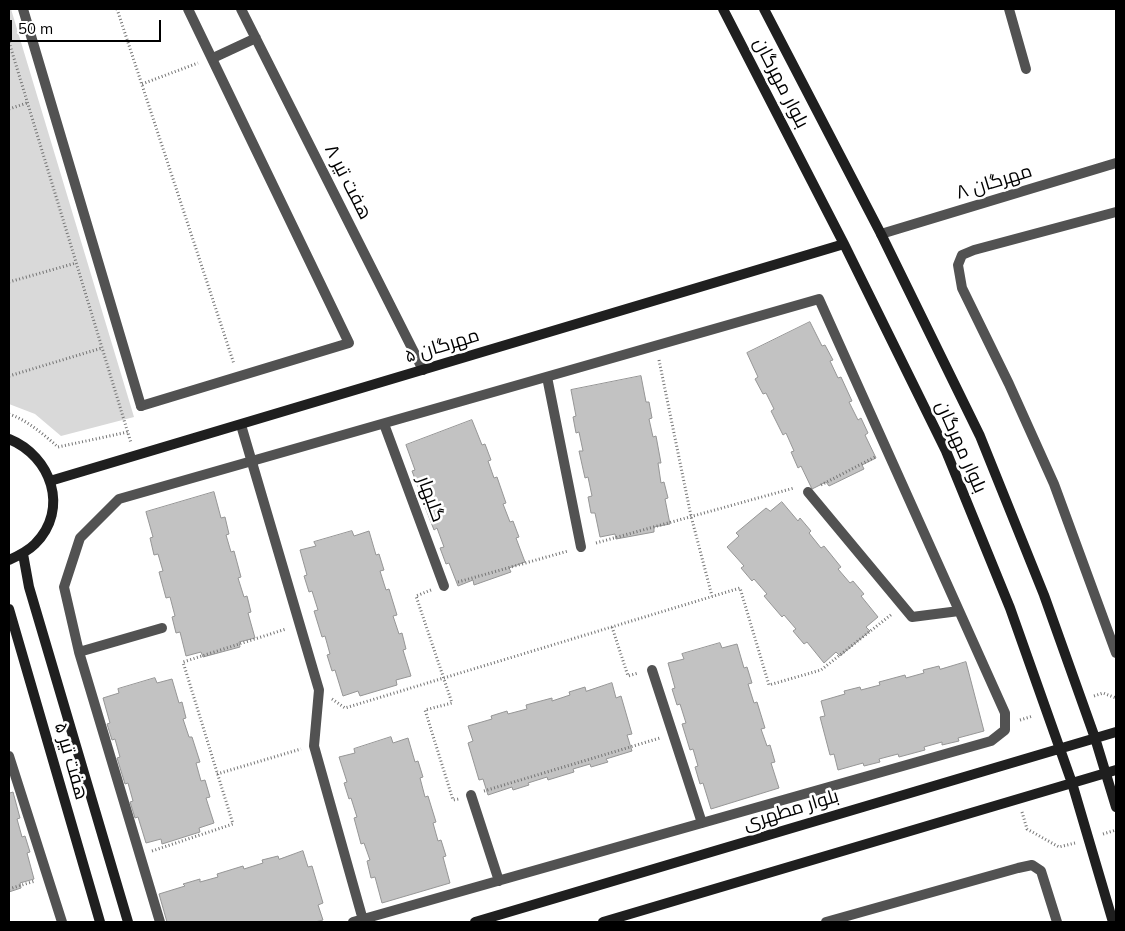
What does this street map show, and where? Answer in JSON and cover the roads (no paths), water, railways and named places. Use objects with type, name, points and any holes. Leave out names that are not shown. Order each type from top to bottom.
[{"type":"street","points":[[23,9],[142,406],[349,343],[188,9]]},
{"type":"street","name":"هفت تیر ۸","points":[[241,9],[423,370]]},
{"type":"street","name":"بلوار مهرگان","points":[[723,9],[844,244],[946,451],[1010,608],[1047,711],[1072,783],[1113,922]]},
{"type":"street","name":"بلوار مهرگان","points":[[764,9],[881,234],[980,436],[1044,595],[1095,738],[1111,771],[1116,807]]},
{"type":"street","points":[[1009,9],[1026,68]]},
{"type":"street","points":[[213,58],[256,38]]},
{"type":"street","name":"مهرگان ۸","points":[[881,234],[1116,163]]},
{"type":"street","points":[[1116,212],[974,250],[962,255],[958,265],[962,288],[1009,384],[1054,484],[1116,653]]},
{"type":"street","name":"مهرگان ۵","points":[[50,481],[844,244]]},
{"type":"street","points":[[160,922],[79,652],[64,587],[80,538],[119,499],[252,462],[819,300],[1006,713],[1005,730],[992,741],[358,921],[314,746],[319,690],[300,624],[252,462],[241,425]]},
{"type":"street","points":[[547,377],[581,548]]},
{"type":"street","name":"گلبهار","points":[[384,424],[444,586]]},
{"type":"street","points":[[9,439],[20,444],[33,454],[44,466],[50,481],[53,498],[52,514],[46,530],[36,543],[23,554],[9,560]]},
{"type":"street","points":[[808,492],[912,617],[959,611]]},
{"type":"street","points":[[23,554],[29,587],[128,922]]},
{"type":"street","name":"هفت تیر ۵","points":[[9,609],[100,922]]},
{"type":"street","points":[[79,652],[162,628]]},
{"type":"street","points":[[652,670],[702,823]]},
{"type":"street","name":"بلوار مطهری","points":[[475,922],[1116,732]]},
{"type":"street","points":[[9,756],[62,922]]},
{"type":"street","points":[[603,922],[1111,771]]},
{"type":"street","points":[[471,795],[499,881]]},
{"type":"street","points":[[826,922],[1032,865],[1041,871],[1057,922]]}]
